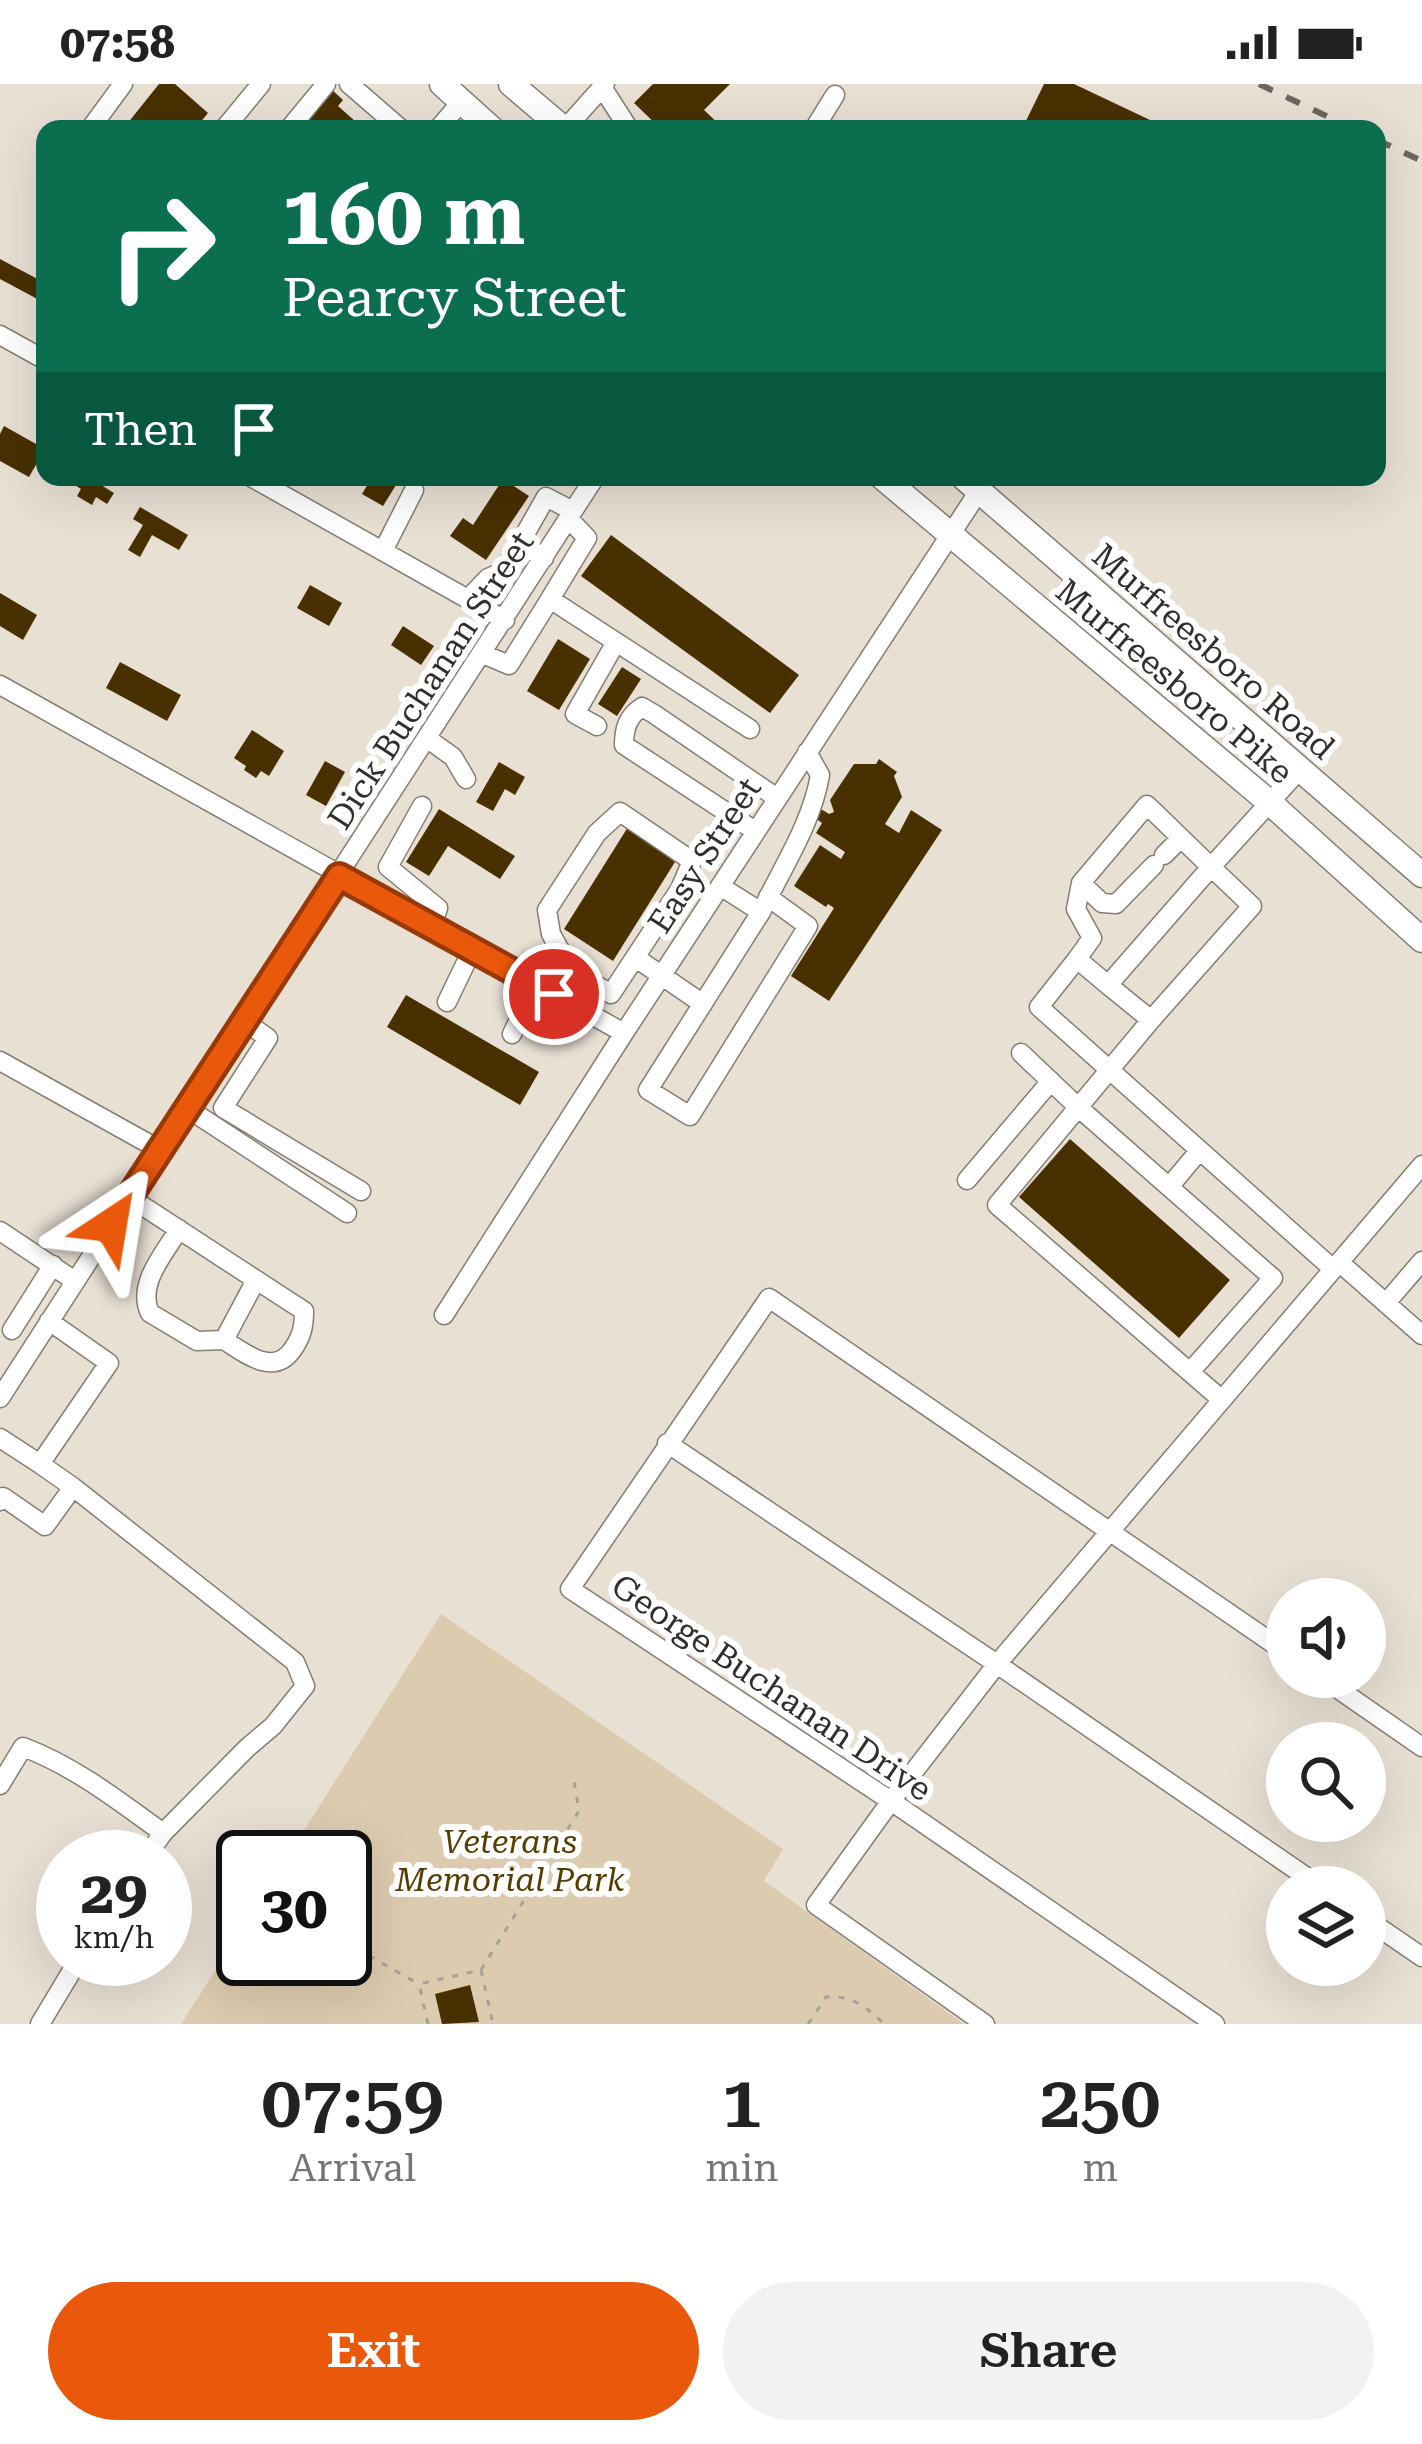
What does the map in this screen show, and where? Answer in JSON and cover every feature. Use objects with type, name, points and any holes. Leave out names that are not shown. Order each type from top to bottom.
[{"type":"main road","points":[[512,84],[554,120]]},
{"type":"main road","points":[[457,91],[484,120]]},
{"type":"main road","name":"Murfreesboro Pike","points":[[892,486],[1269,802],[1422,940]]},
{"type":"main road","name":"Murfreesboro Road","points":[[973,486],[1422,875]]},
{"type":"street","points":[[97,120],[123,84]]},
{"type":"street","points":[[231,120],[261,84]]},
{"type":"street","points":[[296,120],[326,84]]},
{"type":"street","points":[[350,84],[391,120]]},
{"type":"street","points":[[572,120],[604,86],[624,120]]},
{"type":"street","points":[[442,120],[457,91]]},
{"type":"street","points":[[820,120],[835,95]]},
{"type":"street","points":[[0,335],[36,355]]},
{"type":"street","points":[[267,486],[505,620]]},
{"type":"street","points":[[288,498],[294,486]]},
{"type":"street","name":"Dick Buchanan Street","points":[[0,1398],[589,486]]},
{"type":"street","name":"Easy Street","points":[[443,1315],[949,536],[970,486]]},
{"type":"street","points":[[383,551],[414,490]]},
{"type":"street","points":[[468,599],[488,578],[503,571],[546,497],[571,515],[587,538],[509,665],[483,654]]},
{"type":"street","points":[[520,543],[544,559]]},
{"type":"street","points":[[550,599],[750,729]]},
{"type":"street","points":[[597,726],[575,714],[616,642]]},
{"type":"street","points":[[2,690],[623,1033]]},
{"type":"street","points":[[777,798],[654,714],[642,707],[633,713],[624,731],[624,745],[786,861]]},
{"type":"street","points":[[428,739],[453,757],[466,779]]},
{"type":"street","points":[[680,889],[764,904],[808,926],[690,1116],[648,1090],[764,904],[816,800],[820,775],[807,752]]},
{"type":"street","points":[[1108,985],[1300,769]]},
{"type":"street","points":[[422,806],[388,867],[438,908],[431,927]]},
{"type":"street","points":[[1222,1400],[997,1204],[1079,1108],[1109,1072],[1151,1020],[1252,906],[1147,806],[1081,883],[1076,909],[1092,938],[1039,1007],[1109,1072],[1199,1151],[1422,1335]]},
{"type":"street","points":[[620,812],[692,861],[680,889],[636,958],[610,994],[571,970],[551,934],[547,910],[596,833],[620,812]]},
{"type":"street","points":[[377,818],[404,837]]},
{"type":"street","points":[[1081,883],[1102,903],[1116,904],[1181,838]]},
{"type":"street","points":[[447,1002],[472,950]]},
{"type":"street","points":[[636,958],[703,1004]]},
{"type":"street","points":[[1078,958],[1151,1020]]},
{"type":"street","points":[[512,1034],[545,990],[571,970]]},
{"type":"street","points":[[244,1021],[268,1038],[223,1108],[361,1191]]},
{"type":"street","points":[[1021,1053],[1273,1278],[1190,1372]]},
{"type":"street","points":[[0,1061],[160,1150]]},
{"type":"street","points":[[967,1180],[1051,1081]]},
{"type":"street","points":[[188,1108],[347,1213]]},
{"type":"street","points":[[1169,1187],[1199,1151]]},
{"type":"street","points":[[985,2024],[816,1905],[997,1664],[1422,1165]]},
{"type":"street","points":[[129,1197],[179,1229],[304,1311],[304,1326],[287,1357],[275,1364],[256,1360],[224,1340],[197,1341],[150,1313],[146,1285],[179,1229]]},
{"type":"street","points":[[0,1231],[75,1281]]},
{"type":"street","points":[[1386,1303],[1422,1261]]},
{"type":"street","points":[[35,1344],[6,1327],[52,1265]]},
{"type":"street","points":[[224,1340],[256,1280]]},
{"type":"street","name":"George Buchanan Drive","points":[[1215,2024],[570,1588],[769,1298],[1266,1639]]},
{"type":"street","points":[[40,1464],[109,1363],[49,1321]]},
{"type":"street","points":[[0,1438],[73,1487],[296,1662],[305,1685],[273,1726],[166,1830]]},
{"type":"street","points":[[667,1443],[1290,1866]]},
{"type":"street","points":[[0,1501],[3,1497],[45,1526],[73,1487]]},
{"type":"street","points":[[1351,1698],[1422,1747]]},
{"type":"street","points":[[0,1785],[23,1747],[109,1794],[159,1830]]},
{"type":"street","points":[[1386,1932],[1422,1957]]},
{"type":"street","points":[[40,2024],[63,1986]]},
{"type":"path","points":[[493,2024],[481,1970],[580,1811],[574,1781]]},
{"type":"path","points":[[372,1957],[419,1984],[481,1970]]},
{"type":"path","points":[[419,1984],[428,2024]]},
{"type":"path","points":[[808,2024],[826,1997],[843,1995],[884,2024]]},
{"type":"green space","name":"Veterans Memorial Park","points":[[441,1614],[783,1849],[764,1881],[964,2024],[181,2024],[216,1969],[216,1986],[372,1986],[372,1830],[304,1830]]},
{"type":"building","points":[[159,84],[175,84],[208,113],[202,120],[130,120]]},
{"type":"building","points":[[653,84],[730,84],[704,110],[715,120],[652,120],[634,103]]},
{"type":"building","points":[[1044,84],[1074,84],[1150,120],[1026,120]]},
{"type":"building","points":[[330,88],[343,100],[338,106],[354,120],[302,120]]},
{"type":"building","points":[[0,259],[36,278],[36,298],[0,279]]},
{"type":"building","points":[[4,426],[36,444],[36,465],[29,477],[0,461]]},
{"type":"building","points":[[76,486],[103,486],[114,493],[107,504],[96,497],[92,505],[77,496],[81,489]]},
{"type":"building","points":[[367,486],[395,486],[383,506],[362,494]]},
{"type":"building","points":[[498,486],[514,486],[529,496],[486,560],[450,536],[463,518],[473,525]]},
{"type":"building","points":[[140,507],[188,535],[179,550],[152,535],[140,557],[128,550],[143,525],[133,519]]},
{"type":"building","points":[[611,535],[799,675],[770,713],[581,576]]},
{"type":"building","points":[[310,585],[342,603],[329,626],[297,608]]},
{"type":"building","points":[[0,593],[37,615],[23,640],[0,626]]},
{"type":"building","points":[[403,626],[434,646],[421,665],[391,645]]},
{"type":"building","points":[[558,639],[590,659],[559,710],[527,691]]},
{"type":"building","points":[[120,662],[181,695],[167,721],[106,688]]},
{"type":"building","points":[[622,667],[641,679],[617,716],[598,704]]},
{"type":"building","points":[[252,730],[284,751],[269,776],[261,771],[256,778],[234,758]]},
{"type":"building","points":[[879,759],[897,772],[894,776],[902,797],[885,824],[899,833],[911,810],[942,830],[829,1001],[791,976],[834,908],[794,886],[820,845],[841,859],[845,852],[816,833],[822,823],[811,815],[816,806],[834,812],[830,800],[854,764],[876,764]]},
{"type":"building","points":[[325,761],[345,772],[326,806],[306,795]]},
{"type":"building","points":[[499,762],[525,777],[515,795],[505,789],[493,811],[476,802]]},
{"type":"building","points":[[439,809],[515,856],[500,879],[448,846],[429,876],[406,862]]},
{"type":"building","points":[[628,827],[675,862],[613,961],[564,929]]},
{"type":"building","points":[[406,995],[539,1072],[520,1105],[387,1027]]},
{"type":"building","points":[[1070,1139],[1230,1280],[1179,1338],[1019,1197]]},
{"type":"building","points":[[470,1985],[479,2022],[442,2024],[435,1994]]},
{"type":"railway","points":[[1259,84],[1335,120]]},
{"type":"railway","points":[[1386,144],[1422,161]]},
{"type":"route","points":[[111,1225],[339,876],[554,994]]}]
